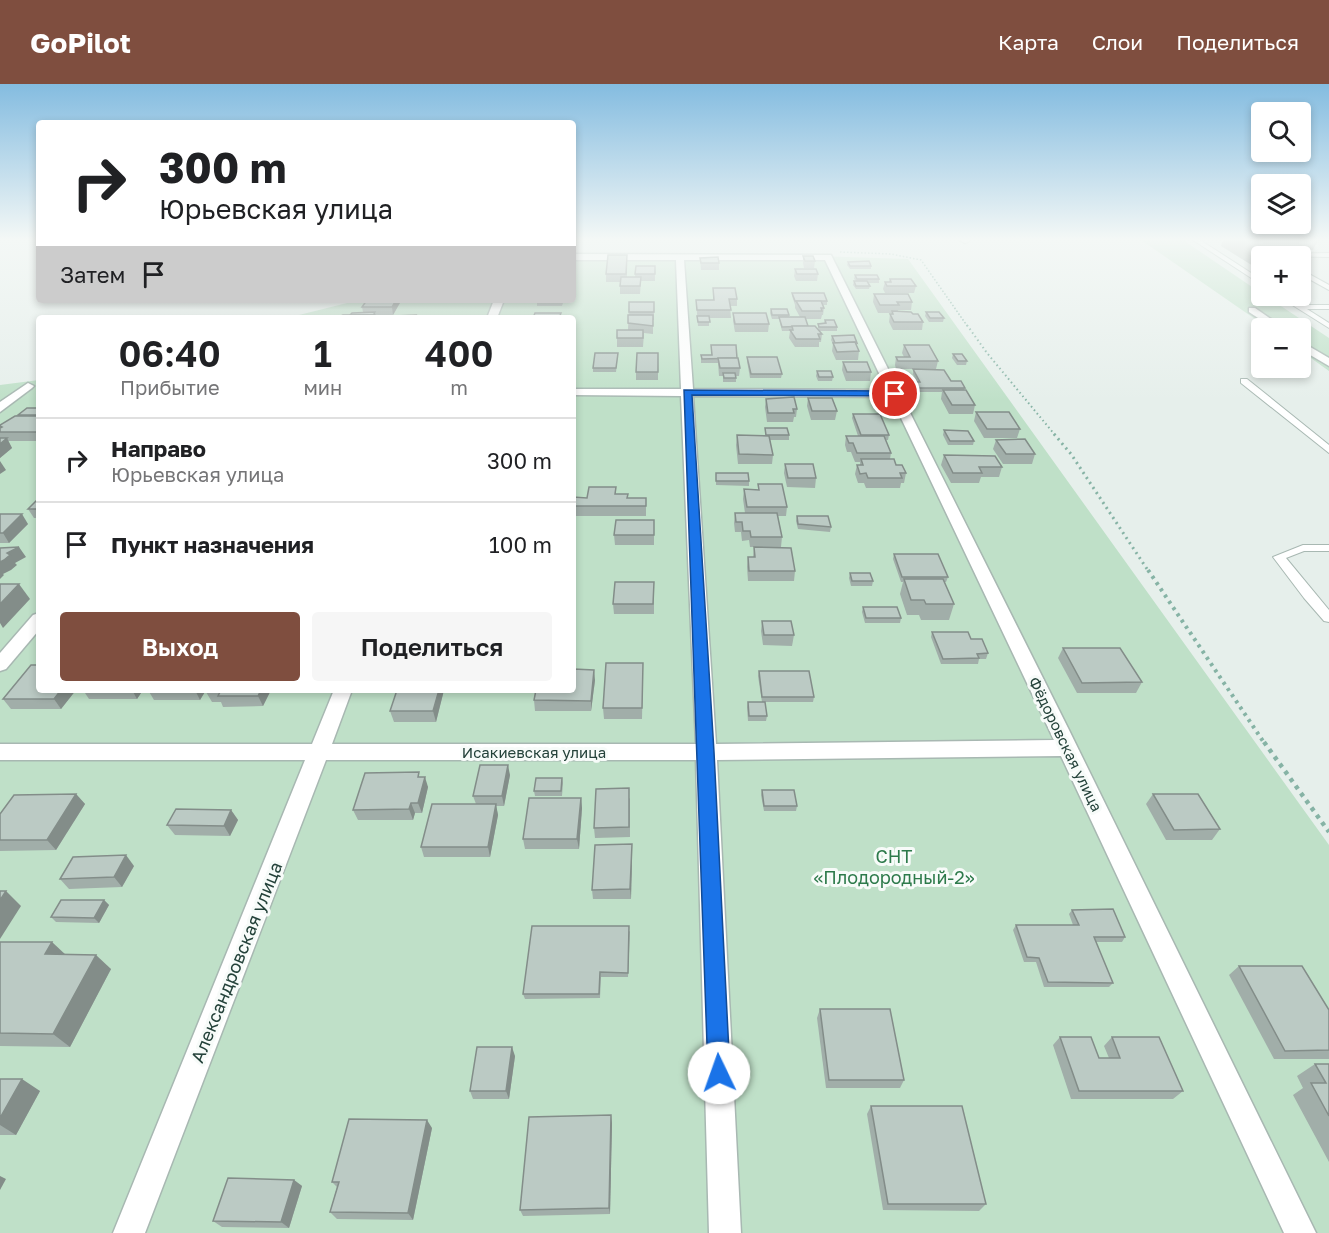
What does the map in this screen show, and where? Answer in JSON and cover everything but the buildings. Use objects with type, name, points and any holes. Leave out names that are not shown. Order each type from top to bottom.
[{"type":"street","points":[[682,294],[706,752],[725,1233]]},
{"type":"street","name":"Фёдоровская улица","points":[[850,294],[895,394],[1300,1233]]},
{"type":"street","points":[[1252,310],[1264,318]]},
{"type":"street","points":[[1311,351],[1329,363]]},
{"type":"street","points":[[0,392],[28,386],[0,408]]},
{"type":"street","points":[[576,392],[895,394]]},
{"type":"street","points":[[0,665],[36,623]]},
{"type":"street","name":"Александровская улица","points":[[129,1233],[342,693]]},
{"type":"street","name":"Исакиевская улица","points":[[0,752],[706,752],[1067,748]]},
{"type":"lane","points":[[1299,307],[1329,307]]},
{"type":"lane","points":[[1299,307],[1329,326]]},
{"type":"lane","points":[[1244,381],[1329,450]]},
{"type":"lane","points":[[1329,548],[1303,548],[1279,557],[1329,618]]},
{"type":"path","points":[[945,294],[987,353],[1071,454],[1242,711],[1329,832]]},
{"type":"green space","name":"СНТ «Плодородный-2»","points":[[576,294],[933,294],[1329,845],[1329,1233],[0,1233],[0,385],[36,380],[36,693],[576,693],[576,315],[299,315],[347,303],[576,303]]},
{"type":"green space","points":[[1218,294],[1251,294],[1251,306],[1281,306],[1299,318],[1254,318]]},
{"type":"green space","points":[[1311,326],[1329,338],[1329,371],[1311,358]]},
{"type":"route","points":[[719,1073],[706,752],[687,392],[895,394]]}]
